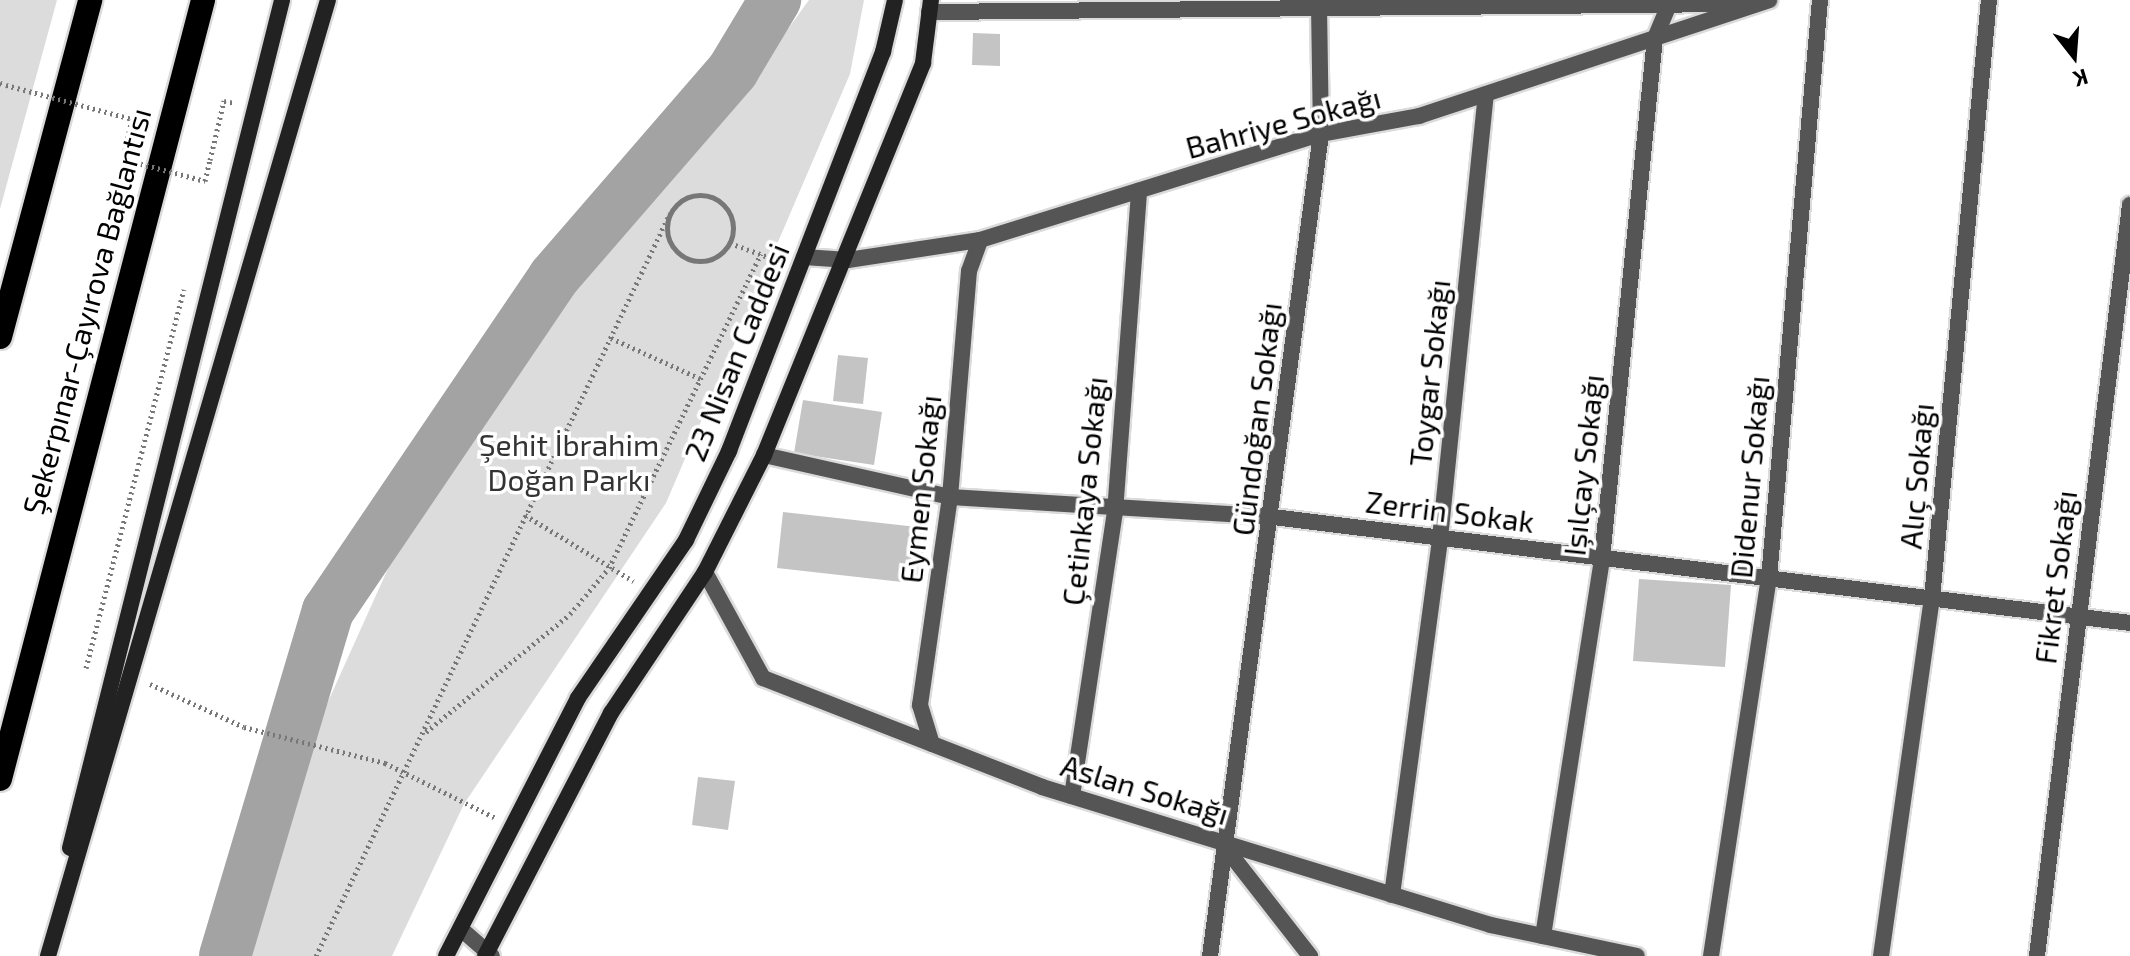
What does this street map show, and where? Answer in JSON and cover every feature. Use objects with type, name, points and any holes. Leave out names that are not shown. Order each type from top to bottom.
[{"type":"highway","points":[[0,337],[90,0]]},
{"type":"highway","name":"Şekerpınar-Çayırova Bağlantısı","points":[[0,779],[203,0]]},
{"type":"street","points":[[47,956],[113,657],[282,0]]},
{"type":"street","points":[[47,956],[328,0]]},
{"type":"street","name":"23 Nisan Caddesi","points":[[446,956],[578,698],[686,540],[729,451],[883,52],[895,0]]},
{"type":"street","name":"Didenur Sokağı","points":[[1711,956],[1769,578],[1820,0]]},
{"type":"street","name":"Alıç Sokağı","points":[[1881,956],[1932,598],[1989,0]]},
{"type":"street","name":"Işılçay Sokağı","points":[[1543,936],[1602,558],[1655,38],[1671,2]]},
{"type":"street","points":[[930,6],[1763,2]]},
{"type":"street","name":"Bahriye Sokağı","points":[[801,262],[848,260],[980,240],[1321,134],[1419,116],[1763,2]]},
{"type":"street","name":"Gündoğan Sokağı","points":[[1210,956],[1221,842],[1273,517],[1321,134],[1319,4]]},
{"type":"street","name":"23 Nisan Caddesi","points":[[489,954],[611,713],[705,572],[764,455],[848,260],[923,63],[930,6]]},
{"type":"street","name":"Toygar Sokağı","points":[[1392,895],[1440,538],[1486,94]]},
{"type":"street","name":"Çetinkaya Sokağı","points":[[1072,796],[1115,512],[1139,191]]},
{"type":"street","name":"Fikret Sokağı","points":[[2037,956],[2130,205]]},
{"type":"street","name":"Eymen Sokağı","points":[[932,744],[920,705],[950,497],[969,271],[980,240]]},
{"type":"street","name":"Zerrin Sokak","points":[[764,455],[950,497],[1115,512],[1273,517],[2130,623]]},
{"type":"street","name":"Aslan Sokağı","points":[[705,572],[763,678],[1072,796],[1392,895],[1543,936],[1637,956]]},
{"type":"street","points":[[1221,842],[1310,956]]},
{"type":"street","points":[[461,929],[489,954]]},
{"type":"path","points":[[3,84],[132,119],[123,159],[205,181],[224,101],[235,103]]},
{"type":"path","points":[[316,956],[670,213],[687,197],[710,197],[732,221],[730,243],[715,258],[684,258],[670,243],[670,213]]},
{"type":"path","points":[[730,243],[761,254],[801,262]]},
{"type":"path","points":[[423,733],[570,614],[609,568],[761,254]]},
{"type":"path","points":[[611,338],[701,379]]},
{"type":"path","points":[[525,515],[651,591]]},
{"type":"path","points":[[147,683],[244,727],[300,739],[405,773],[513,826]]},
{"type":"green space","points":[[0,0],[57,0],[0,209]]},
{"type":"green space","name":"Şehit İbrahim Doğan Parkı","points":[[809,0],[864,0],[850,74],[666,503],[464,804],[392,956],[241,956],[290,786],[400,542],[510,356],[649,181],[756,73]]},
{"type":"building","points":[[973,33],[1000,34],[1000,66],[972,65]]},
{"type":"building","points":[[838,355],[868,358],[863,404],[833,401]]},
{"type":"building","points":[[803,400],[882,412],[874,465],[794,453]]},
{"type":"building","points":[[783,512],[926,528],[920,584],[777,568]]},
{"type":"building","points":[[1639,579],[1731,585],[1725,667],[1633,661]]},
{"type":"building","points":[[698,777],[735,781],[728,830],[692,825]]},
{"type":"waterway","points":[[225,956],[328,611],[554,277],[733,70],[775,0]]}]
